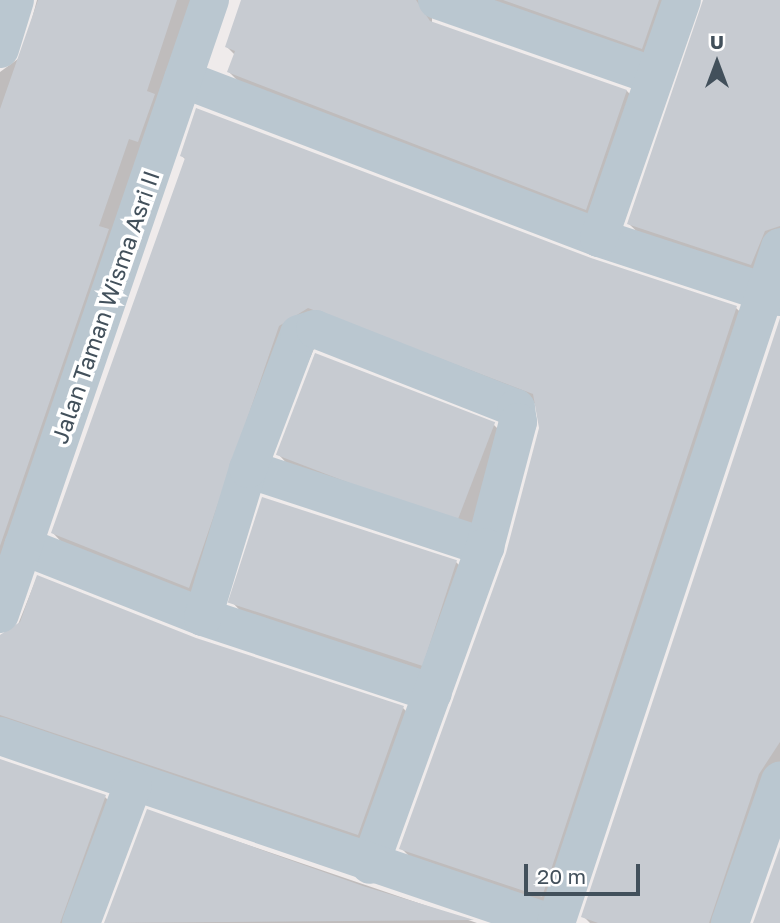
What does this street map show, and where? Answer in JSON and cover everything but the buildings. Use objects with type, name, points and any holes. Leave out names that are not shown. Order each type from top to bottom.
[{"type":"street","points":[[0,50],[15,0]]},
{"type":"street","name":"Jalan Taman Wisma Asri II","points":[[0,614],[210,0]]},
{"type":"street","points":[[437,0],[654,76]]},
{"type":"street","points":[[599,238],[682,0]]},
{"type":"street","points":[[183,79],[599,238],[772,295]]},
{"type":"street","points":[[556,923],[772,295],[780,247]]},
{"type":"street","points":[[203,617],[248,470],[293,341],[315,328],[516,408],[518,422],[485,547],[369,865]]},
{"type":"street","points":[[248,470],[485,547]]},
{"type":"street","points":[[23,546],[203,617],[433,693]]},
{"type":"street","points":[[0,736],[133,785],[550,923]]},
{"type":"street","points":[[81,923],[133,785]]},
{"type":"street","points":[[730,923],[776,805]]}]
